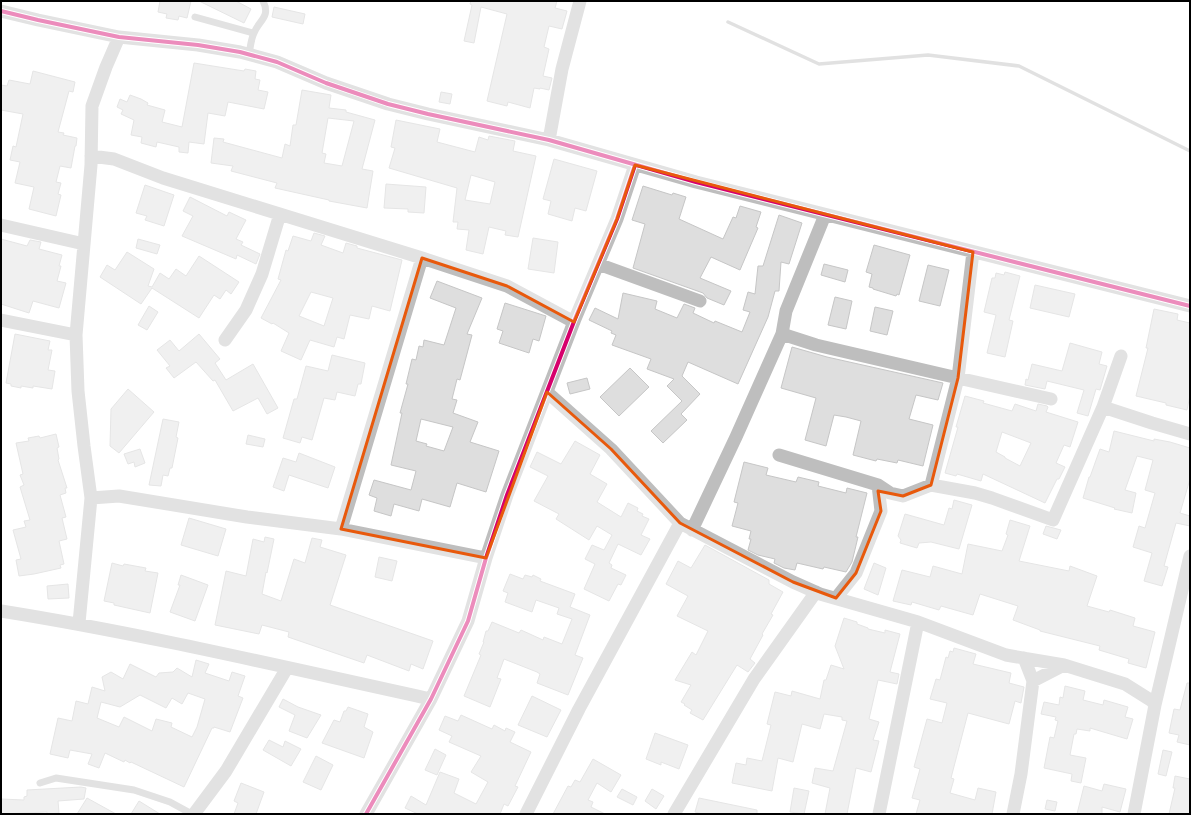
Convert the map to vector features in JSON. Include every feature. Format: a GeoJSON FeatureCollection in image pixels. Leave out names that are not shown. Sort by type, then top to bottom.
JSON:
{"type":"FeatureCollection","features":[{"type":"Feature","properties":{"kind":"street"},"geometry":{"type":"LineString","coordinates":[[549,140],[562,70],[580,1]]}},
{"type":"Feature","properties":{"kind":"street"},"geometry":{"type":"LineString","coordinates":[[1,11],[119,37],[198,45],[249,55],[277,62],[326,83],[388,104],[435,116],[549,140],[696,182],[1190,306]]}},
{"type":"Feature","properties":{"kind":"street"},"geometry":{"type":"LineString","coordinates":[[79,624],[91,498],[78,391],[76,335],[91,156],[92,106],[119,37]]}},
{"type":"Feature","properties":{"kind":"street"},"geometry":{"type":"LineString","coordinates":[[91,140],[114,159]]}},
{"type":"Feature","properties":{"kind":"street"},"geometry":{"type":"LineString","coordinates":[[91,156],[114,159],[163,178],[422,258],[507,286],[574,322]]}},
{"type":"Feature","properties":{"kind":"street"},"geometry":{"type":"LineString","coordinates":[[366,814],[431,699],[468,621],[486,558],[507,495],[574,322],[617,219],[635,165]]}},
{"type":"Feature","properties":{"kind":"street"},"geometry":{"type":"LineString","coordinates":[[224,340],[246,310],[262,274],[280,214]]}},
{"type":"Feature","properties":{"kind":"street"},"geometry":{"type":"LineString","coordinates":[[692,530],[739,431],[782,334],[786,311],[805,260],[825,215]]}},
{"type":"Feature","properties":{"kind":"street"},"geometry":{"type":"LineString","coordinates":[[1,225],[84,244]]}},
{"type":"Feature","properties":{"kind":"street"},"geometry":{"type":"LineString","coordinates":[[930,485],[958,378],[973,252]]}},
{"type":"Feature","properties":{"kind":"street"},"geometry":{"type":"LineString","coordinates":[[341,529],[422,258]]}},
{"type":"Feature","properties":{"kind":"street"},"geometry":{"type":"LineString","coordinates":[[598,264],[700,301]]}},
{"type":"Feature","properties":{"kind":"street"},"geometry":{"type":"LineString","coordinates":[[1,320],[76,335]]}},
{"type":"Feature","properties":{"kind":"street"},"geometry":{"type":"LineString","coordinates":[[782,334],[816,344],[958,378],[1051,398]]}},
{"type":"Feature","properties":{"kind":"street"},"geometry":{"type":"LineString","coordinates":[[779,455],[878,485],[890,493],[902,496],[930,485],[992,498],[1053,520],[1103,407],[1121,356]]}},
{"type":"Feature","properties":{"kind":"street"},"geometry":{"type":"LineString","coordinates":[[547,392],[611,449],[680,522],[692,530],[793,582],[816,592],[918,622],[1006,655],[1064,665],[1125,684],[1152,701],[1155,705]]}},
{"type":"Feature","properties":{"kind":"street"},"geometry":{"type":"LineString","coordinates":[[1103,407],[1190,434]]}},
{"type":"Feature","properties":{"kind":"street"},"geometry":{"type":"LineString","coordinates":[[836,598],[856,573],[881,511],[878,485]]}},
{"type":"Feature","properties":{"kind":"street"},"geometry":{"type":"LineString","coordinates":[[91,498],[119,496],[247,517],[341,529],[486,558]]}},
{"type":"Feature","properties":{"kind":"street"},"geometry":{"type":"LineString","coordinates":[[526,814],[579,709],[680,522]]}},
{"type":"Feature","properties":{"kind":"street"},"geometry":{"type":"LineString","coordinates":[[1134,814],[1155,705],[1190,557]]}},
{"type":"Feature","properties":{"kind":"street"},"geometry":{"type":"LineString","coordinates":[[674,814],[754,679],[816,592]]}},
{"type":"Feature","properties":{"kind":"street"},"geometry":{"type":"LineString","coordinates":[[1,611],[79,624],[431,699]]}},
{"type":"Feature","properties":{"kind":"street"},"geometry":{"type":"LineString","coordinates":[[879,814],[918,622]]}},
{"type":"Feature","properties":{"kind":"street"},"geometry":{"type":"LineString","coordinates":[[1013,814],[1021,774],[1033,681],[1024,658]]}},
{"type":"Feature","properties":{"kind":"street"},"geometry":{"type":"LineString","coordinates":[[1033,681],[1064,665]]}},
{"type":"Feature","properties":{"kind":"street"},"geometry":{"type":"LineString","coordinates":[[193,814],[226,771],[287,668]]}},
{"type":"Feature","properties":{"kind":"lane"},"geometry":{"type":"LineString","coordinates":[[249,55],[253,33],[262,21],[265,14],[266,10],[263,1]]}},
{"type":"Feature","properties":{"kind":"lane"},"geometry":{"type":"LineString","coordinates":[[195,17],[253,33]]}},
{"type":"Feature","properties":{"kind":"lane"},"geometry":{"type":"LineString","coordinates":[[40,783],[56,778],[134,790],[170,802],[193,814]]}},
{"type":"Feature","properties":{"kind":"highlighted area"},"geometry":{"type":"Polygon","coordinates":[[[635,165],[973,252],[958,378],[931,485],[903,496],[878,491],[881,511],[856,573],[836,598],[793,582],[680,523],[611,449],[547,392],[486,558],[341,529],[422,258],[507,286],[574,322],[617,219],[635,165]]]}},
{"type":"Feature","properties":{"kind":"building"},"geometry":{"type":"Polygon","coordinates":[[[160,1],[191,1],[187,18],[179,16],[178,20],[166,18],[167,14],[158,12],[160,1]]]}},
{"type":"Feature","properties":{"kind":"building"},"geometry":{"type":"Polygon","coordinates":[[[199,1],[236,1],[251,9],[244,23],[199,1]]]}},
{"type":"Feature","properties":{"kind":"building"},"geometry":{"type":"Polygon","coordinates":[[[471,1],[557,1],[555,8],[567,11],[562,29],[549,26],[544,47],[549,49],[543,76],[552,78],[549,90],[534,88],[530,108],[508,102],[507,106],[487,101],[507,14],[481,7],[474,43],[464,41],[472,5],[470,4],[471,1]]]}},
{"type":"Feature","properties":{"kind":"building"},"geometry":{"type":"Polygon","coordinates":[[[274,7],[305,14],[303,24],[272,17],[274,7]]]}},
{"type":"Feature","properties":{"kind":"building"},"geometry":{"type":"Polygon","coordinates":[[[194,63],[244,71],[245,69],[256,71],[255,79],[260,80],[258,90],[268,92],[264,109],[228,102],[225,116],[208,113],[204,144],[189,142],[188,153],[179,152],[179,147],[157,142],[156,147],[141,143],[142,137],[131,135],[134,120],[121,114],[123,110],[117,107],[120,99],[127,102],[130,95],[141,99],[148,103],[147,105],[165,110],[162,122],[182,127],[194,63]]]}},
{"type":"Feature","properties":{"kind":"building"},"geometry":{"type":"Polygon","coordinates":[[[33,71],[75,82],[73,92],[69,91],[58,132],[64,133],[63,135],[77,138],[76,146],[71,168],[60,166],[56,182],[61,183],[58,194],[61,195],[56,216],[29,209],[34,187],[15,183],[20,162],[10,160],[13,146],[16,147],[23,114],[1,110],[1,85],[7,86],[9,80],[30,84],[33,71]]]}},
{"type":"Feature","properties":{"kind":"building"},"geometry":{"type":"Polygon","coordinates":[[[302,90],[331,95],[329,108],[346,110],[346,112],[375,120],[362,169],[373,171],[367,208],[329,201],[275,188],[277,183],[231,171],[233,166],[211,163],[214,138],[224,139],[223,142],[282,158],[285,144],[290,146],[293,125],[296,125],[302,90]],[[328,118],[322,153],[326,154],[324,163],[342,166],[354,121],[328,118]]]}},
{"type":"Feature","properties":{"kind":"building"},"geometry":{"type":"Polygon","coordinates":[[[441,92],[452,94],[450,104],[439,102],[441,92]]]}},
{"type":"Feature","properties":{"kind":"building"},"geometry":{"type":"Polygon","coordinates":[[[396,120],[440,129],[437,142],[475,152],[479,137],[488,140],[489,136],[515,141],[513,151],[536,156],[518,237],[505,235],[506,231],[489,227],[483,254],[466,250],[469,230],[457,229],[458,222],[453,222],[457,188],[389,168],[395,148],[391,147],[396,120]],[[471,175],[465,200],[490,204],[495,182],[471,175]]]}},
{"type":"Feature","properties":{"kind":"building"},"geometry":{"type":"Polygon","coordinates":[[[554,159],[597,171],[586,211],[575,208],[572,221],[548,214],[551,201],[543,199],[554,159]]]}},
{"type":"Feature","properties":{"kind":"building"},"geometry":{"type":"Polygon","coordinates":[[[386,184],[426,187],[424,213],[408,212],[408,209],[384,208],[386,184]]]}},
{"type":"Feature","properties":{"kind":"building"},"geometry":{"type":"Polygon","coordinates":[[[145,185],[174,195],[164,226],[145,220],[147,216],[136,213],[145,185]]]}},
{"type":"Feature","properties":{"kind":"building"},"geometry":{"type":"Polygon","coordinates":[[[643,186],[672,195],[673,193],[686,197],[679,219],[723,239],[733,217],[736,218],[740,206],[761,212],[756,227],[758,228],[740,270],[711,257],[700,278],[731,291],[724,305],[707,298],[703,293],[633,268],[645,224],[632,220],[643,186]]]}},
{"type":"Feature","properties":{"kind":"building"},"geometry":{"type":"Polygon","coordinates":[[[190,197],[227,216],[229,212],[246,220],[236,239],[243,242],[241,245],[260,254],[256,264],[237,255],[236,259],[182,236],[193,216],[183,211],[190,197]]]}},
{"type":"Feature","properties":{"kind":"building"},"geometry":{"type":"Polygon","coordinates":[[[779,215],[802,223],[789,264],[781,262],[779,291],[775,291],[768,317],[738,384],[688,362],[682,376],[700,394],[681,414],[687,420],[663,443],[651,431],[682,401],[667,386],[674,379],[647,369],[651,359],[612,345],[616,335],[611,333],[612,331],[589,320],[595,308],[618,319],[623,293],[657,301],[655,309],[677,318],[684,304],[695,308],[693,313],[714,323],[715,321],[742,332],[750,312],[743,310],[748,292],[755,294],[758,266],[763,266],[779,215]]]}},
{"type":"Feature","properties":{"kind":"building"},"geometry":{"type":"Polygon","coordinates":[[[314,233],[325,236],[321,245],[343,253],[346,243],[357,246],[357,248],[402,260],[390,311],[372,306],[369,319],[350,315],[344,339],[337,337],[334,347],[310,340],[301,360],[281,351],[289,333],[273,323],[272,324],[261,318],[281,280],[278,279],[286,250],[288,251],[293,236],[311,241],[314,233]],[[311,292],[299,316],[324,326],[333,298],[311,292]]]}},
{"type":"Feature","properties":{"kind":"building"},"geometry":{"type":"Polygon","coordinates":[[[533,238],[558,242],[554,273],[528,269],[533,238]]]}},
{"type":"Feature","properties":{"kind":"building"},"geometry":{"type":"Polygon","coordinates":[[[1,239],[27,246],[30,240],[41,242],[39,249],[62,255],[57,281],[66,283],[59,308],[33,301],[29,313],[1,304],[1,239]]]}},
{"type":"Feature","properties":{"kind":"building"},"geometry":{"type":"Polygon","coordinates":[[[138,239],[160,245],[157,254],[136,248],[138,239]]]}},
{"type":"Feature","properties":{"kind":"building"},"geometry":{"type":"Polygon","coordinates":[[[874,245],[910,255],[899,295],[897,294],[896,296],[869,287],[872,274],[866,272],[874,245]]]}},
{"type":"Feature","properties":{"kind":"building"},"geometry":{"type":"Polygon","coordinates":[[[127,252],[154,269],[148,286],[152,287],[160,273],[169,279],[176,269],[186,276],[199,256],[239,282],[231,294],[226,290],[220,299],[214,295],[199,318],[152,288],[141,304],[100,277],[107,265],[115,270],[127,252]]]}},
{"type":"Feature","properties":{"kind":"building"},"geometry":{"type":"Polygon","coordinates":[[[824,264],[848,270],[845,282],[821,275],[824,264]]]}},
{"type":"Feature","properties":{"kind":"building"},"geometry":{"type":"Polygon","coordinates":[[[928,265],[949,270],[940,306],[919,301],[928,265]]]}},
{"type":"Feature","properties":{"kind":"building"},"geometry":{"type":"Polygon","coordinates":[[[1005,272],[1020,276],[1009,320],[1013,321],[1005,357],[987,353],[996,315],[984,312],[992,278],[995,278],[996,273],[1004,275],[1005,272]]]}},
{"type":"Feature","properties":{"kind":"building"},"geometry":{"type":"Polygon","coordinates":[[[437,281],[482,298],[467,334],[472,335],[460,380],[457,379],[452,399],[457,400],[453,413],[478,422],[470,442],[499,451],[486,492],[457,483],[450,507],[422,499],[419,511],[394,504],[391,516],[374,511],[377,498],[369,495],[374,480],[411,490],[416,471],[391,465],[402,413],[400,413],[408,384],[406,384],[412,359],[416,360],[419,346],[423,347],[424,340],[444,345],[456,308],[430,298],[437,281]],[[421,419],[416,441],[427,444],[426,446],[444,451],[453,427],[421,419]]]}},
{"type":"Feature","properties":{"kind":"building"},"geometry":{"type":"Polygon","coordinates":[[[1035,285],[1075,294],[1069,317],[1030,308],[1035,285]]]}},
{"type":"Feature","properties":{"kind":"building"},"geometry":{"type":"Polygon","coordinates":[[[835,297],[852,301],[846,329],[828,325],[835,297]]]}},
{"type":"Feature","properties":{"kind":"building"},"geometry":{"type":"Polygon","coordinates":[[[505,303],[546,316],[539,341],[533,339],[529,353],[499,343],[503,331],[497,329],[505,303]]]}},
{"type":"Feature","properties":{"kind":"building"},"geometry":{"type":"Polygon","coordinates":[[[149,306],[158,312],[147,330],[138,325],[149,306]]]}},
{"type":"Feature","properties":{"kind":"building"},"geometry":{"type":"Polygon","coordinates":[[[875,307],[893,311],[887,335],[870,331],[875,307]]]}},
{"type":"Feature","properties":{"kind":"building"},"geometry":{"type":"Polygon","coordinates":[[[1154,309],[1178,314],[1177,320],[1190,323],[1190,395],[1187,410],[1136,396],[1148,348],[1146,348],[1154,309]]]}},
{"type":"Feature","properties":{"kind":"building"},"geometry":{"type":"Polygon","coordinates":[[[15,334],[50,341],[48,350],[52,350],[48,370],[55,371],[52,389],[33,386],[33,388],[21,386],[21,388],[11,386],[11,384],[6,383],[15,334]]]}},
{"type":"Feature","properties":{"kind":"building"},"geometry":{"type":"Polygon","coordinates":[[[199,334],[220,359],[215,363],[226,380],[253,364],[278,408],[267,414],[258,398],[233,411],[215,380],[213,381],[196,362],[174,378],[166,368],[170,366],[157,350],[170,340],[179,351],[199,334]]]}},
{"type":"Feature","properties":{"kind":"building"},"geometry":{"type":"Polygon","coordinates":[[[1070,343],[1102,352],[1099,364],[1107,366],[1100,390],[1096,389],[1088,416],[1077,413],[1084,390],[1047,381],[1045,389],[1025,385],[1026,379],[1028,380],[1032,364],[1062,371],[1070,343]]]}},
{"type":"Feature","properties":{"kind":"building"},"geometry":{"type":"Polygon","coordinates":[[[792,347],[827,357],[943,383],[938,400],[916,395],[909,419],[933,425],[923,466],[898,460],[897,463],[877,459],[876,461],[853,455],[861,421],[846,417],[834,415],[826,446],[805,440],[816,398],[781,388],[792,347]]]}},
{"type":"Feature","properties":{"kind":"building"},"geometry":{"type":"Polygon","coordinates":[[[332,355],[365,363],[361,384],[358,384],[355,396],[337,392],[335,400],[324,398],[312,440],[302,437],[300,443],[283,438],[294,399],[297,399],[306,366],[328,371],[332,355]]]}},
{"type":"Feature","properties":{"kind":"building"},"geometry":{"type":"Polygon","coordinates":[[[630,368],[649,387],[619,416],[600,397],[630,368]]]}},
{"type":"Feature","properties":{"kind":"building"},"geometry":{"type":"Polygon","coordinates":[[[587,378],[590,389],[570,394],[567,383],[587,378]]]}},
{"type":"Feature","properties":{"kind":"building"},"geometry":{"type":"Polygon","coordinates":[[[128,389],[154,412],[119,453],[110,446],[111,409],[128,389]]]}},
{"type":"Feature","properties":{"kind":"building"},"geometry":{"type":"Polygon","coordinates":[[[965,396],[1012,411],[1015,404],[1036,411],[1038,404],[1047,406],[1046,412],[1078,422],[1070,447],[1064,445],[1056,463],[1065,467],[1045,503],[983,474],[981,481],[957,474],[956,476],[945,473],[958,427],[956,427],[965,396]],[[1002,432],[996,452],[1020,466],[1031,443],[1002,432]]]}},
{"type":"Feature","properties":{"kind":"building"},"geometry":{"type":"Polygon","coordinates":[[[163,419],[179,422],[176,437],[178,438],[172,468],[170,468],[168,476],[163,475],[161,486],[149,485],[163,419]]]}},
{"type":"Feature","properties":{"kind":"building"},"geometry":{"type":"Polygon","coordinates":[[[1114,431],[1154,441],[1154,439],[1170,442],[1190,448],[1190,479],[1180,513],[1190,516],[1190,526],[1176,523],[1164,566],[1168,567],[1162,586],[1144,581],[1152,553],[1133,547],[1139,526],[1145,528],[1155,493],[1145,490],[1153,460],[1137,456],[1125,490],[1136,493],[1132,513],[1114,509],[1115,508],[1083,498],[1089,477],[1100,449],[1109,452],[1114,431]]]}},
{"type":"Feature","properties":{"kind":"building"},"geometry":{"type":"Polygon","coordinates":[[[56,434],[59,447],[57,448],[58,460],[67,488],[65,488],[66,493],[60,495],[66,517],[62,518],[67,539],[59,541],[64,564],[60,565],[61,568],[19,576],[16,560],[21,559],[13,530],[26,527],[24,521],[30,520],[20,487],[24,485],[20,475],[23,474],[16,443],[29,441],[28,438],[39,436],[40,438],[56,434]]]}},
{"type":"Feature","properties":{"kind":"building"},"geometry":{"type":"Polygon","coordinates":[[[248,435],[265,439],[263,447],[246,444],[248,435]]]}},
{"type":"Feature","properties":{"kind":"building"},"geometry":{"type":"Polygon","coordinates":[[[575,441],[600,455],[590,474],[607,484],[597,502],[621,517],[628,503],[638,508],[637,511],[643,514],[642,516],[649,519],[641,535],[650,539],[641,555],[618,544],[609,563],[612,565],[611,568],[626,575],[621,585],[618,584],[609,601],[584,589],[595,564],[585,559],[592,545],[604,550],[612,535],[597,526],[589,540],[556,519],[559,514],[534,501],[548,476],[530,467],[537,452],[561,464],[575,441]]]}},
{"type":"Feature","properties":{"kind":"building"},"geometry":{"type":"Polygon","coordinates":[[[140,449],[145,463],[135,467],[134,462],[128,464],[124,454],[140,449]]]}},
{"type":"Feature","properties":{"kind":"building"},"geometry":{"type":"Polygon","coordinates":[[[299,453],[335,467],[328,488],[289,475],[284,491],[273,487],[283,458],[296,462],[299,453]]]}},
{"type":"Feature","properties":{"kind":"building"},"geometry":{"type":"Polygon","coordinates":[[[744,462],[768,468],[766,475],[796,482],[798,477],[819,482],[818,486],[846,493],[847,488],[867,493],[856,537],[858,537],[852,562],[846,572],[824,567],[823,569],[797,563],[795,570],[784,568],[774,563],[775,559],[758,555],[748,550],[751,539],[749,539],[751,531],[732,526],[738,503],[734,502],[744,462]]]}},
{"type":"Feature","properties":{"kind":"building"},"geometry":{"type":"Polygon","coordinates":[[[954,500],[972,505],[959,549],[931,542],[919,543],[917,548],[900,543],[901,540],[898,536],[905,514],[944,525],[949,508],[952,509],[954,500]]]}},
{"type":"Feature","properties":{"kind":"building"},"geometry":{"type":"Polygon","coordinates":[[[189,518],[226,529],[218,556],[181,545],[189,518]]]}},
{"type":"Feature","properties":{"kind":"building"},"geometry":{"type":"Polygon","coordinates":[[[1010,520],[1030,526],[1019,561],[1069,571],[1070,566],[1097,576],[1087,606],[1109,612],[1110,610],[1135,618],[1133,626],[1155,632],[1146,668],[1128,663],[1129,659],[1099,650],[1100,646],[1040,631],[1013,620],[1018,606],[980,594],[973,615],[941,606],[939,610],[912,602],[911,605],[893,601],[902,570],[930,577],[933,566],[962,574],[968,544],[1002,551],[1008,535],[1006,534],[1010,520]]]}},
{"type":"Feature","properties":{"kind":"building"},"geometry":{"type":"Polygon","coordinates":[[[1046,526],[1061,530],[1057,539],[1043,534],[1046,526]]]}},
{"type":"Feature","properties":{"kind":"building"},"geometry":{"type":"Polygon","coordinates":[[[265,537],[274,539],[262,594],[281,601],[294,559],[305,563],[312,538],[322,540],[320,547],[346,555],[330,605],[433,641],[423,669],[411,664],[409,671],[367,655],[364,663],[288,637],[289,632],[262,625],[259,634],[215,625],[226,571],[246,576],[253,539],[264,542],[265,537]]]}},
{"type":"Feature","properties":{"kind":"building"},"geometry":{"type":"Polygon","coordinates":[[[705,545],[769,580],[769,584],[783,592],[750,659],[755,663],[748,672],[737,665],[703,720],[690,713],[692,710],[681,702],[691,685],[675,680],[692,652],[696,655],[708,631],[677,616],[688,596],[666,584],[678,561],[691,568],[705,545]]]}},
{"type":"Feature","properties":{"kind":"building"},"geometry":{"type":"Polygon","coordinates":[[[379,557],[397,561],[392,581],[375,577],[379,557]]]}},
{"type":"Feature","properties":{"kind":"building"},"geometry":{"type":"Polygon","coordinates":[[[112,563],[123,566],[124,564],[146,568],[145,571],[158,573],[150,613],[114,605],[114,603],[104,601],[112,563]]]}},
{"type":"Feature","properties":{"kind":"building"},"geometry":{"type":"Polygon","coordinates":[[[874,563],[886,568],[878,595],[864,589],[874,563]]]}},
{"type":"Feature","properties":{"kind":"building"},"geometry":{"type":"Polygon","coordinates":[[[510,574],[523,579],[525,575],[532,577],[533,575],[541,579],[540,581],[575,594],[570,607],[590,615],[575,655],[583,658],[568,695],[537,683],[540,674],[537,672],[504,659],[497,678],[501,679],[490,707],[464,696],[481,655],[479,654],[484,642],[486,631],[488,631],[492,622],[519,633],[521,630],[543,640],[544,637],[562,644],[572,619],[557,614],[559,608],[536,600],[532,612],[505,602],[508,593],[503,591],[510,574]]]}},
{"type":"Feature","properties":{"kind":"building"},"geometry":{"type":"Polygon","coordinates":[[[181,575],[208,585],[195,621],[170,612],[180,585],[178,585],[181,575]]]}},
{"type":"Feature","properties":{"kind":"building"},"geometry":{"type":"Polygon","coordinates":[[[68,584],[69,598],[48,599],[47,586],[68,584]]]}},
{"type":"Feature","properties":{"kind":"building"},"geometry":{"type":"Polygon","coordinates":[[[844,618],[857,622],[857,624],[868,629],[885,633],[885,630],[900,634],[890,672],[899,674],[897,684],[878,680],[869,719],[879,722],[873,740],[879,741],[871,772],[856,768],[847,814],[825,814],[830,788],[812,783],[815,768],[833,771],[847,721],[842,720],[842,717],[824,714],[820,729],[802,724],[793,762],[778,758],[772,791],[732,783],[736,763],[746,765],[747,758],[762,761],[771,725],[767,724],[775,692],[791,696],[792,691],[820,699],[824,680],[826,680],[831,665],[844,669],[835,646],[844,618]]]}},
{"type":"Feature","properties":{"kind":"building"},"geometry":{"type":"Polygon","coordinates":[[[954,648],[976,654],[973,664],[1011,673],[1009,683],[1024,687],[1021,703],[1015,701],[1009,724],[968,713],[951,778],[954,779],[950,793],[975,800],[978,788],[996,792],[992,814],[916,814],[920,800],[912,798],[920,769],[914,767],[927,719],[942,723],[947,703],[930,699],[936,679],[940,680],[946,657],[948,658],[950,651],[953,652],[954,648]]]}},
{"type":"Feature","properties":{"kind":"building"},"geometry":{"type":"Polygon","coordinates":[[[196,660],[209,664],[205,673],[229,681],[232,672],[245,676],[238,696],[243,698],[230,732],[214,727],[212,728],[184,787],[131,762],[130,763],[125,760],[124,762],[105,753],[99,768],[88,764],[92,754],[70,750],[68,758],[50,754],[58,718],[72,721],[76,701],[88,704],[92,687],[105,691],[102,677],[111,672],[123,679],[130,664],[156,677],[159,673],[173,672],[177,668],[192,677],[196,660]],[[188,693],[182,704],[172,698],[166,708],[140,695],[120,707],[101,702],[97,718],[119,727],[124,717],[152,731],[156,719],[172,723],[171,727],[192,737],[197,727],[205,699],[188,693]]]}},
{"type":"Feature","properties":{"kind":"building"},"geometry":{"type":"Polygon","coordinates":[[[1187,683],[1190,683],[1190,745],[1177,742],[1179,735],[1169,733],[1174,709],[1180,710],[1187,683]]]}},
{"type":"Feature","properties":{"kind":"building"},"geometry":{"type":"Polygon","coordinates":[[[1065,686],[1085,691],[1083,700],[1103,705],[1104,700],[1128,707],[1125,717],[1133,719],[1127,739],[1090,728],[1090,731],[1077,729],[1076,734],[1074,734],[1070,755],[1086,758],[1081,783],[1071,781],[1072,774],[1044,768],[1050,737],[1054,738],[1058,721],[1055,720],[1056,717],[1041,714],[1044,702],[1059,705],[1060,697],[1063,698],[1065,686]]]}},
{"type":"Feature","properties":{"kind":"building"},"geometry":{"type":"Polygon","coordinates":[[[532,696],[561,710],[547,737],[518,725],[532,696]]]}},
{"type":"Feature","properties":{"kind":"building"},"geometry":{"type":"Polygon","coordinates":[[[283,699],[298,707],[321,715],[307,738],[289,731],[295,715],[279,707],[283,699]]]}},
{"type":"Feature","properties":{"kind":"building"},"geometry":{"type":"Polygon","coordinates":[[[348,707],[368,714],[364,727],[373,732],[364,758],[322,743],[334,720],[340,722],[344,711],[346,711],[348,707]]]}},
{"type":"Feature","properties":{"kind":"building"},"geometry":{"type":"Polygon","coordinates":[[[461,715],[492,729],[494,725],[505,731],[506,728],[515,732],[510,742],[531,752],[515,786],[518,787],[508,806],[504,804],[500,814],[418,814],[405,808],[411,796],[426,805],[440,772],[459,779],[454,793],[476,804],[488,782],[471,772],[481,756],[449,742],[452,736],[439,730],[445,716],[458,721],[461,715]]]}},
{"type":"Feature","properties":{"kind":"building"},"geometry":{"type":"Polygon","coordinates":[[[655,733],[688,745],[679,769],[661,762],[661,765],[646,759],[655,733]]]}},
{"type":"Feature","properties":{"kind":"building"},"geometry":{"type":"Polygon","coordinates":[[[269,740],[283,747],[285,741],[301,749],[291,766],[263,750],[269,740]]]}},
{"type":"Feature","properties":{"kind":"building"},"geometry":{"type":"Polygon","coordinates":[[[435,749],[446,755],[437,775],[425,770],[435,749]]]}},
{"type":"Feature","properties":{"kind":"building"},"geometry":{"type":"Polygon","coordinates":[[[1163,750],[1172,752],[1166,776],[1158,774],[1163,750]]]}},
{"type":"Feature","properties":{"kind":"building"},"geometry":{"type":"Polygon","coordinates":[[[316,756],[333,765],[321,790],[303,782],[316,756]]]}},
{"type":"Feature","properties":{"kind":"building"},"geometry":{"type":"Polygon","coordinates":[[[593,759],[621,775],[611,792],[597,783],[588,800],[593,802],[591,807],[605,814],[553,814],[568,786],[571,787],[575,780],[580,782],[593,759]]]}},
{"type":"Feature","properties":{"kind":"building"},"geometry":{"type":"Polygon","coordinates":[[[1175,776],[1190,779],[1190,814],[1169,814],[1175,788],[1173,788],[1175,776]]]}},
{"type":"Feature","properties":{"kind":"building"},"geometry":{"type":"Polygon","coordinates":[[[241,783],[264,792],[256,814],[234,814],[238,803],[234,801],[241,783]]]}},
{"type":"Feature","properties":{"kind":"building"},"geometry":{"type":"Polygon","coordinates":[[[1104,784],[1126,789],[1120,812],[1102,807],[1102,814],[1077,814],[1084,786],[1102,791],[1104,784]]]}},
{"type":"Feature","properties":{"kind":"building"},"geometry":{"type":"Polygon","coordinates":[[[86,788],[84,799],[58,801],[59,813],[47,814],[47,812],[1,814],[1,799],[24,800],[24,797],[27,796],[27,790],[86,788]]]}},
{"type":"Feature","properties":{"kind":"building"},"geometry":{"type":"Polygon","coordinates":[[[794,788],[809,791],[804,814],[790,812],[794,788]]]}},
{"type":"Feature","properties":{"kind":"building"},"geometry":{"type":"Polygon","coordinates":[[[622,789],[637,797],[633,805],[617,797],[622,789]]]}},
{"type":"Feature","properties":{"kind":"building"},"geometry":{"type":"Polygon","coordinates":[[[652,789],[664,796],[656,809],[645,801],[652,789]]]}},
{"type":"Feature","properties":{"kind":"building"},"geometry":{"type":"Polygon","coordinates":[[[87,798],[116,814],[77,814],[87,798]]]}},
{"type":"Feature","properties":{"kind":"building"},"geometry":{"type":"Polygon","coordinates":[[[699,798],[757,810],[757,814],[703,814],[695,812],[699,798]]]}},
{"type":"Feature","properties":{"kind":"building"},"geometry":{"type":"Polygon","coordinates":[[[1047,800],[1057,802],[1055,811],[1045,809],[1047,800]]]}},
{"type":"Feature","properties":{"kind":"building"},"geometry":{"type":"Polygon","coordinates":[[[139,801],[160,814],[131,814],[139,801]]]}},
{"type":"Feature","properties":{"kind":"waterway"},"geometry":{"type":"LineString","coordinates":[[728,22],[819,64],[928,55],[1019,66],[1190,151]]}},
{"type":"Feature","properties":{"kind":"cycle path"},"geometry":{"type":"LineString","coordinates":[[1,11],[119,37],[198,45],[240,52],[277,62],[326,83],[388,104],[549,140],[696,182],[1190,306]]}},
{"type":"Feature","properties":{"kind":"cycle path"},"geometry":{"type":"LineString","coordinates":[[366,814],[431,699],[468,621],[486,558],[507,495],[575,319],[617,219],[635,165]]}}]}
